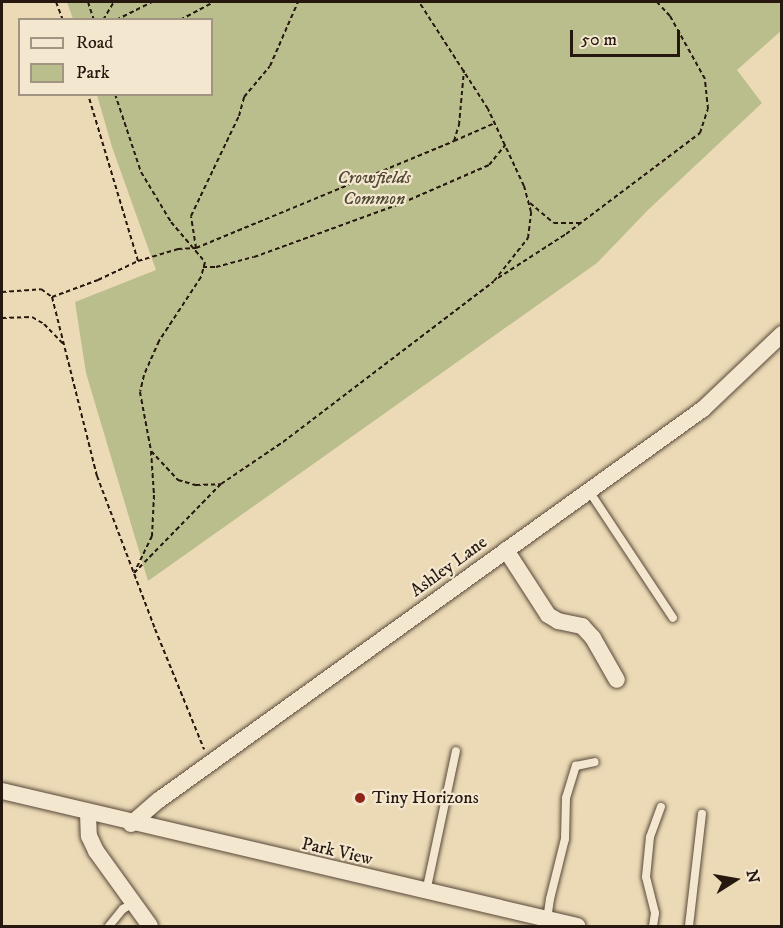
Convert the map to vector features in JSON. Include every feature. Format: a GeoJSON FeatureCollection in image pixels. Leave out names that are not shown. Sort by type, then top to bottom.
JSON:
{"type":"FeatureCollection","features":[{"type":"Feature","properties":{"kind":"street","name":"Ashley Lane"},"geometry":{"type":"LineString","coordinates":[[131,824],[159,800],[703,409],[782,334]]}},
{"type":"Feature","properties":{"kind":"street"},"geometry":{"type":"LineString","coordinates":[[506,550],[548,615],[558,621],[582,626],[593,638],[617,680]]}},
{"type":"Feature","properties":{"kind":"street","name":"Park View"},"geometry":{"type":"LineString","coordinates":[[2,791],[131,824],[577,927]]}},
{"type":"Feature","properties":{"kind":"street"},"geometry":{"type":"LineString","coordinates":[[88,813],[89,836],[96,851],[150,927]]}},
{"type":"Feature","properties":{"kind":"lane"},"geometry":{"type":"LineString","coordinates":[[589,491],[673,618]]}},
{"type":"Feature","properties":{"kind":"lane"},"geometry":{"type":"LineString","coordinates":[[426,892],[456,751]]}},
{"type":"Feature","properties":{"kind":"lane"},"geometry":{"type":"LineString","coordinates":[[547,920],[550,898],[565,839],[566,798],[576,766],[595,762]]}},
{"type":"Feature","properties":{"kind":"lane"},"geometry":{"type":"LineString","coordinates":[[652,927],[655,914],[646,877],[650,837],[661,807]]}},
{"type":"Feature","properties":{"kind":"lane"},"geometry":{"type":"LineString","coordinates":[[689,927],[702,814]]}},
{"type":"Feature","properties":{"kind":"lane"},"geometry":{"type":"LineString","coordinates":[[109,927],[123,909],[133,903]]}},
{"type":"Feature","properties":{"kind":"path"},"geometry":{"type":"LineString","coordinates":[[56,2],[62,18]]}},
{"type":"Feature","properties":{"kind":"path"},"geometry":{"type":"LineString","coordinates":[[88,2],[92,18]]}},
{"type":"Feature","properties":{"kind":"path"},"geometry":{"type":"LineString","coordinates":[[104,18],[114,2]]}},
{"type":"Feature","properties":{"kind":"path"},"geometry":{"type":"LineString","coordinates":[[120,18],[152,2]]}},
{"type":"Feature","properties":{"kind":"path"},"geometry":{"type":"LineString","coordinates":[[184,18],[214,2]]}},
{"type":"Feature","properties":{"kind":"path"},"geometry":{"type":"LineString","coordinates":[[196,248],[191,216],[231,135],[244,97],[270,66],[298,2]]}},
{"type":"Feature","properties":{"kind":"path"},"geometry":{"type":"LineString","coordinates":[[419,2],[464,70],[495,123],[531,212],[528,238],[494,281]]}},
{"type":"Feature","properties":{"kind":"path"},"geometry":{"type":"LineString","coordinates":[[134,573],[221,484],[283,442],[494,281],[581,222],[700,133],[708,109],[705,78],[670,16],[657,2]]}},
{"type":"Feature","properties":{"kind":"path"},"geometry":{"type":"LineString","coordinates":[[454,141],[459,125],[464,70]]}},
{"type":"Feature","properties":{"kind":"path"},"geometry":{"type":"LineString","coordinates":[[89,96],[138,261]]}},
{"type":"Feature","properties":{"kind":"path"},"geometry":{"type":"LineString","coordinates":[[116,96],[141,172],[171,222],[196,248],[205,262],[201,277],[159,341],[144,375],[140,392],[151,451],[154,495],[152,536],[134,573]]}},
{"type":"Feature","properties":{"kind":"path"},"geometry":{"type":"LineString","coordinates":[[52,297],[98,280],[138,261],[178,249],[196,248],[495,123]]}},
{"type":"Feature","properties":{"kind":"path"},"geometry":{"type":"LineString","coordinates":[[203,267],[216,267],[254,257],[466,177],[489,165],[505,144]]}},
{"type":"Feature","properties":{"kind":"path"},"geometry":{"type":"LineString","coordinates":[[528,201],[554,223],[581,222]]}},
{"type":"Feature","properties":{"kind":"path"},"geometry":{"type":"LineString","coordinates":[[2,292],[41,289],[52,297],[97,476],[210,763]]}},
{"type":"Feature","properties":{"kind":"path"},"geometry":{"type":"LineString","coordinates":[[2,318],[32,317],[44,324],[64,345]]}},
{"type":"Feature","properties":{"kind":"path"},"geometry":{"type":"LineString","coordinates":[[151,451],[177,480],[196,485],[221,484]]}},
{"type":"Feature","properties":{"kind":"green space","name":"Crowfields Common"},"geometry":{"type":"Polygon","coordinates":[[[67,2],[781,2],[782,30],[737,70],[762,103],[648,210],[597,263],[148,581],[86,373],[75,302],[156,270],[112,147],[97,96],[213,96],[213,18],[73,18],[67,2]]]}},
{"type":"Feature","properties":{"kind":"place","name":"Tiny Horizons"},"geometry":{"type":"Point","coordinates":[360,798]}}]}
